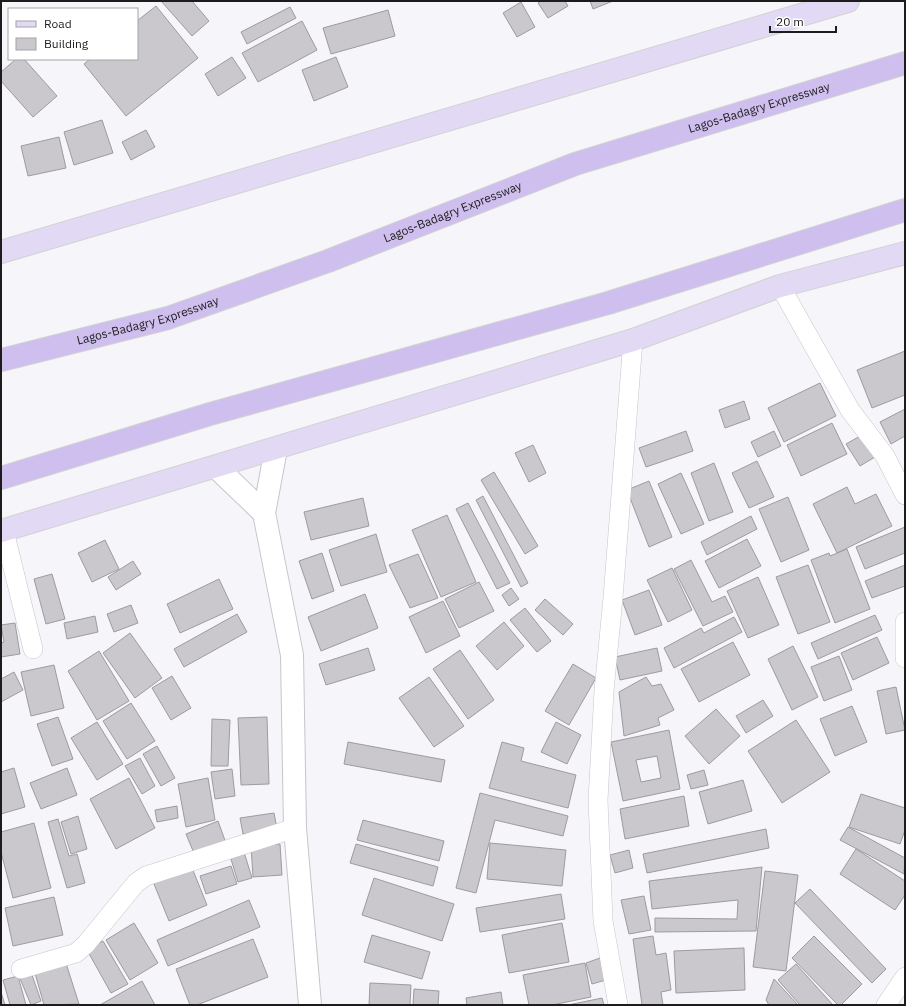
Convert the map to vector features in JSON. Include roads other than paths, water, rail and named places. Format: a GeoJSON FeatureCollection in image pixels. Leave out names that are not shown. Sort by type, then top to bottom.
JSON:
{"type":"FeatureCollection","features":[{"type":"Feature","properties":{"kind":"highway","name":"Lagos-Badagry Expressway"},"geometry":{"type":"LineString","coordinates":[[1,360],[168,318],[328,262],[575,164],[905,63]]}},
{"type":"Feature","properties":{"kind":"highway"},"geometry":{"type":"LineString","coordinates":[[1,478],[210,414],[608,303],[905,210]]}},
{"type":"Feature","properties":{"kind":"main road"},"geometry":{"type":"LineString","coordinates":[[1,252],[848,1]]}},
{"type":"Feature","properties":{"kind":"main road"},"geometry":{"type":"LineString","coordinates":[[2,531],[632,340],[780,286],[905,253]]}},
{"type":"Feature","properties":{"kind":"main road"},"geometry":{"type":"LineString","coordinates":[[276,449],[264,513],[292,655],[295,828],[310,1005]]}},
{"type":"Feature","properties":{"kind":"main road"},"geometry":{"type":"LineString","coordinates":[[216,467],[264,513]]}},
{"type":"Feature","properties":{"kind":"street"},"geometry":{"type":"LineString","coordinates":[[780,286],[850,410],[885,456],[905,495]]}},
{"type":"Feature","properties":{"kind":"street"},"geometry":{"type":"LineString","coordinates":[[618,1005],[603,921],[598,800],[604,691],[613,598],[632,340]]}},
{"type":"Feature","properties":{"kind":"street"},"geometry":{"type":"LineString","coordinates":[[2,531],[33,649]]}},
{"type":"Feature","properties":{"kind":"street"},"geometry":{"type":"LineString","coordinates":[[905,622],[905,658]]}},
{"type":"Feature","properties":{"kind":"street"},"geometry":{"type":"LineString","coordinates":[[21,969],[76,953],[86,944],[136,883],[146,876],[295,828]]}},
{"type":"Feature","properties":{"kind":"street"},"geometry":{"type":"LineString","coordinates":[[886,1005],[905,978]]}}]}
